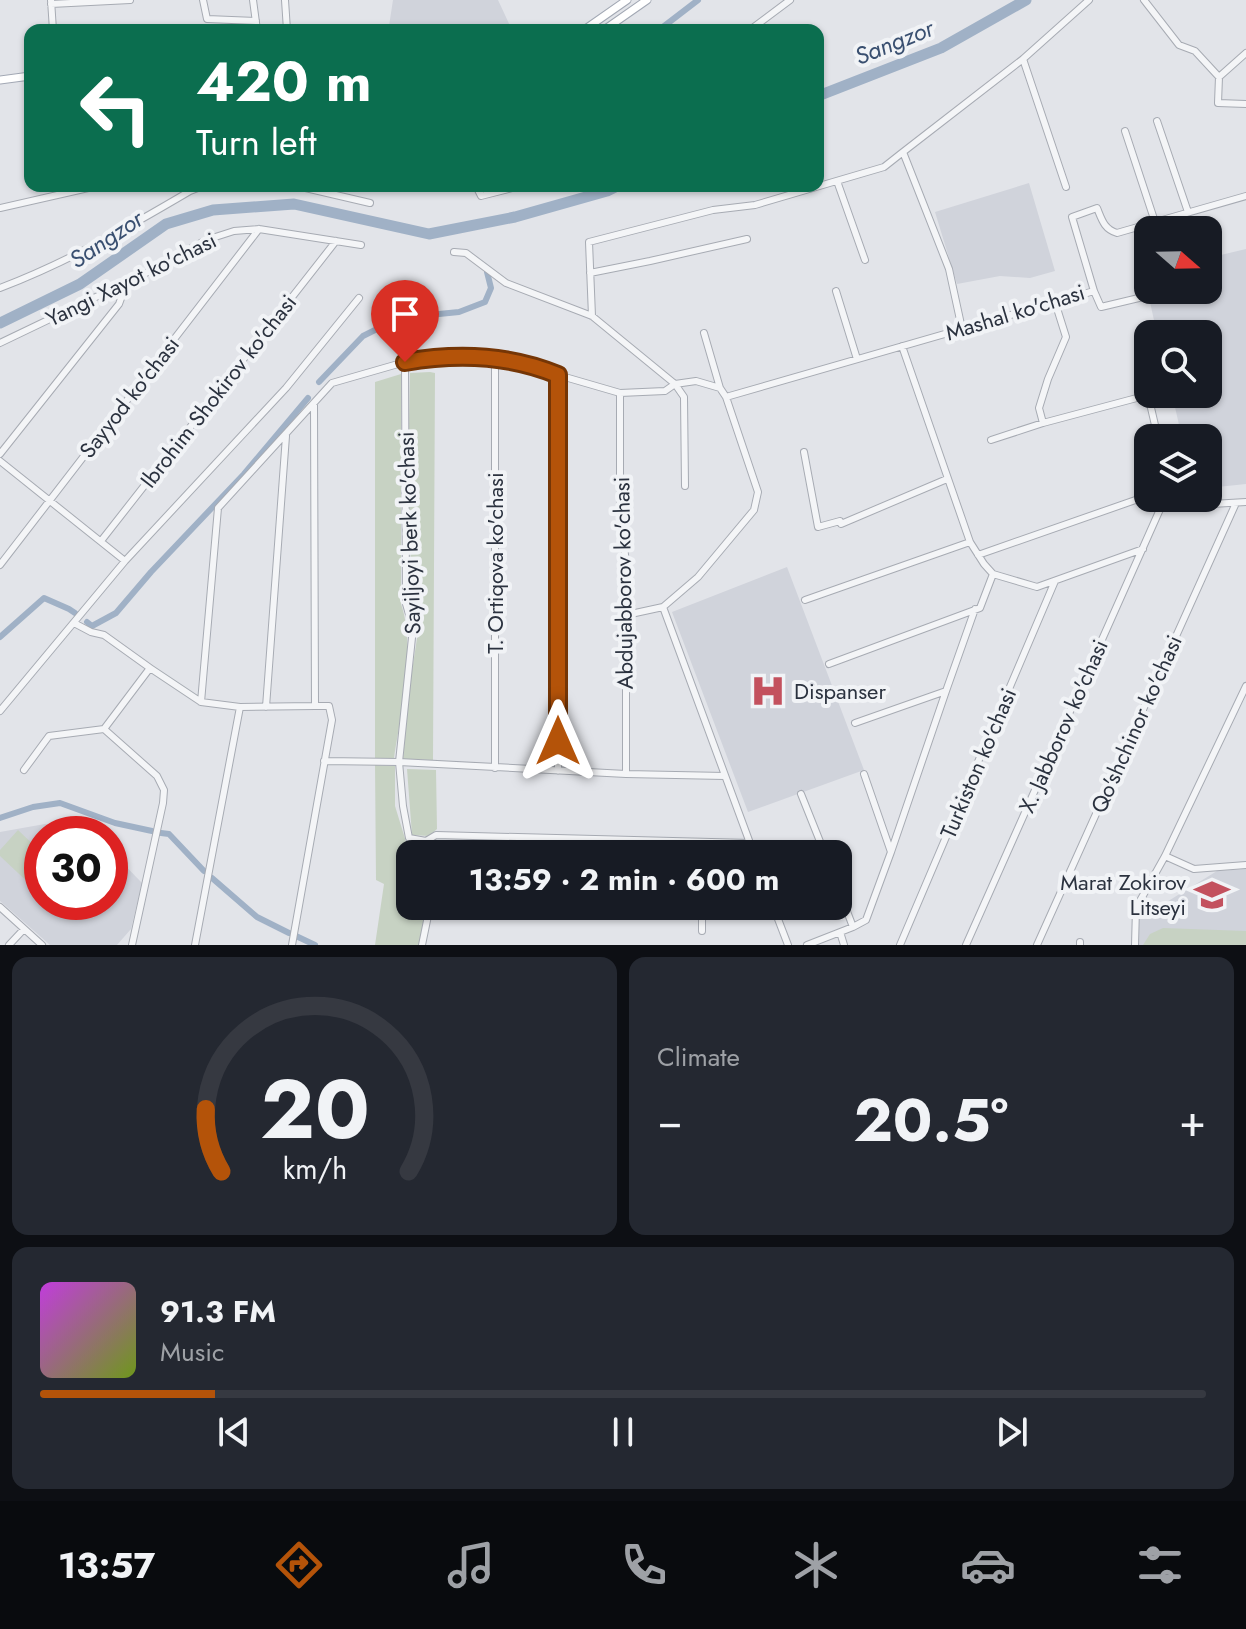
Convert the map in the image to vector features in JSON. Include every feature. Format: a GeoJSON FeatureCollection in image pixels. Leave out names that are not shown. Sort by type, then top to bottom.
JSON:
{"type":"FeatureCollection","features":[{"type":"Feature","properties":{"kind":"main road"},"geometry":{"type":"LineString","coordinates":[[593,24],[627,0]]}},
{"type":"Feature","properties":{"kind":"main road"},"geometry":{"type":"LineString","coordinates":[[613,24],[647,0]]}},
{"type":"Feature","properties":{"kind":"main road"},"geometry":{"type":"LineString","coordinates":[[0,80],[24,77]]}},
{"type":"Feature","properties":{"kind":"street"},"geometry":{"type":"LineString","coordinates":[[53,24],[51,2],[130,0]]}},
{"type":"Feature","properties":{"kind":"street"},"geometry":{"type":"LineString","coordinates":[[203,0],[207,19],[256,21]]}},
{"type":"Feature","properties":{"kind":"street"},"geometry":{"type":"LineString","coordinates":[[253,0],[256,24]]}},
{"type":"Feature","properties":{"kind":"street"},"geometry":{"type":"LineString","coordinates":[[285,0],[287,24]]}},
{"type":"Feature","properties":{"kind":"street"},"geometry":{"type":"LineString","coordinates":[[758,24],[790,0]]}},
{"type":"Feature","properties":{"kind":"street"},"geometry":{"type":"LineString","coordinates":[[824,185],[884,167],[1023,59],[1089,0]]}},
{"type":"Feature","properties":{"kind":"street"},"geometry":{"type":"LineString","coordinates":[[1144,0],[1179,45],[1195,51],[1219,77],[1218,103],[1246,104]]}},
{"type":"Feature","properties":{"kind":"street"},"geometry":{"type":"LineString","coordinates":[[1219,77],[1246,53]]}},
{"type":"Feature","properties":{"kind":"street"},"geometry":{"type":"LineString","coordinates":[[1023,59],[1066,187]]}},
{"type":"Feature","properties":{"kind":"street"},"geometry":{"type":"LineString","coordinates":[[1157,121],[1188,212]]}},
{"type":"Feature","properties":{"kind":"street"},"geometry":{"type":"LineString","coordinates":[[1125,131],[1153,216]]}},
{"type":"Feature","properties":{"kind":"street"},"geometry":{"type":"LineString","coordinates":[[903,152],[949,269],[962,329]]}},
{"type":"Feature","properties":{"kind":"street"},"geometry":{"type":"LineString","coordinates":[[837,181],[865,260]]}},
{"type":"Feature","properties":{"kind":"street"},"geometry":{"type":"LineString","coordinates":[[0,208],[71,192]]}},
{"type":"Feature","properties":{"kind":"street"},"geometry":{"type":"LineString","coordinates":[[0,288],[116,234],[188,192]]}},
{"type":"Feature","properties":{"kind":"street"},"geometry":{"type":"LineString","coordinates":[[323,192],[370,203]]}},
{"type":"Feature","properties":{"kind":"street"},"geometry":{"type":"LineString","coordinates":[[479,192],[481,196],[497,192]]}},
{"type":"Feature","properties":{"kind":"street"},"geometry":{"type":"LineString","coordinates":[[592,316],[589,242],[713,210],[755,205],[799,192]]}},
{"type":"Feature","properties":{"kind":"street","name":"Mashal ko'chasi"},"geometry":{"type":"LineString","coordinates":[[1175,216],[1246,196]]}},
{"type":"Feature","properties":{"kind":"street","name":"Mashal ko'chasi"},"geometry":{"type":"LineString","coordinates":[[726,397],[1094,291],[1072,217],[1097,208],[1109,230],[1117,233],[1134,228]]}},
{"type":"Feature","properties":{"kind":"street","name":"Yangi Xayot ko'chasi"},"geometry":{"type":"LineString","coordinates":[[0,343],[206,240],[234,231],[259,229],[361,245]]}},
{"type":"Feature","properties":{"kind":"street","name":"Sayyod ko'chasi"},"geometry":{"type":"LineString","coordinates":[[0,565],[259,229]]}},
{"type":"Feature","properties":{"kind":"street"},"geometry":{"type":"LineString","coordinates":[[590,273],[747,239]]}},
{"type":"Feature","properties":{"kind":"street","name":"Ibrohim Shokirov ko'chasi"},"geometry":{"type":"LineString","coordinates":[[101,541],[336,241]]}},
{"type":"Feature","properties":{"kind":"street"},"geometry":{"type":"LineString","coordinates":[[454,252],[466,253],[506,283],[592,316],[675,384],[684,397],[685,486]]}},
{"type":"Feature","properties":{"kind":"street"},"geometry":{"type":"LineString","coordinates":[[0,454],[119,304],[127,282]]}},
{"type":"Feature","properties":{"kind":"street"},"geometry":{"type":"LineString","coordinates":[[836,291],[857,359]]}},
{"type":"Feature","properties":{"kind":"street"},"geometry":{"type":"LineString","coordinates":[[1094,291],[1101,307],[1134,299]]}},
{"type":"Feature","properties":{"kind":"street","name":"Ibrohim Shokirov ko'chasi"},"geometry":{"type":"LineString","coordinates":[[0,711],[125,561],[286,388],[359,298]]}},
{"type":"Feature","properties":{"kind":"street"},"geometry":{"type":"LineString","coordinates":[[1043,423],[1039,408],[1066,337],[1055,302]]}},
{"type":"Feature","properties":{"kind":"street"},"geometry":{"type":"LineString","coordinates":[[626,615],[663,607],[698,577],[754,510],[758,492],[726,397],[720,388],[704,333]]}},
{"type":"Feature","properties":{"kind":"street"},"geometry":{"type":"LineString","coordinates":[[902,346],[970,542],[993,574],[1037,587],[1143,549]]}},
{"type":"Feature","properties":{"kind":"street"},"geometry":{"type":"LineString","coordinates":[[201,702],[218,508],[332,383],[405,362],[435,357],[495,358],[620,393],[665,391],[675,384],[696,381],[720,388]]}},
{"type":"Feature","properties":{"kind":"street","name":"T. Ortiqova ko'chasi"},"geometry":{"type":"LineString","coordinates":[[495,358],[495,768]]}},
{"type":"Feature","properties":{"kind":"street","name":"Sayiljoyi berk ko'chasi"},"geometry":{"type":"LineString","coordinates":[[405,362],[406,604],[413,628],[399,762],[409,838],[420,840]]}},
{"type":"Feature","properties":{"kind":"street"},"geometry":{"type":"LineString","coordinates":[[558,375],[558,771]]}},
{"type":"Feature","properties":{"kind":"street","name":"Abdujabborov ko'chasi"},"geometry":{"type":"LineString","coordinates":[[620,393],[620,499],[626,566],[626,774]]}},
{"type":"Feature","properties":{"kind":"street"},"geometry":{"type":"LineString","coordinates":[[991,440],[1148,395],[1155,424]]}},
{"type":"Feature","properties":{"kind":"street"},"geometry":{"type":"LineString","coordinates":[[314,405],[315,706]]}},
{"type":"Feature","properties":{"kind":"street"},"geometry":{"type":"LineString","coordinates":[[266,707],[286,436]]}},
{"type":"Feature","properties":{"kind":"street"},"geometry":{"type":"LineString","coordinates":[[804,452],[818,527],[840,521],[841,524],[947,479]]}},
{"type":"Feature","properties":{"kind":"street"},"geometry":{"type":"LineString","coordinates":[[0,461],[125,561]]}},
{"type":"Feature","properties":{"kind":"street"},"geometry":{"type":"LineString","coordinates":[[978,555],[1134,500]]}},
{"type":"Feature","properties":{"kind":"street"},"geometry":{"type":"LineString","coordinates":[[1222,504],[1246,502]]}},
{"type":"Feature","properties":{"kind":"street","name":"Qo'shchinor ko'chasi"},"geometry":{"type":"LineString","coordinates":[[1037,945],[1236,503]]}},
{"type":"Feature","properties":{"kind":"street","name":"X. Jabborov ko'chasi"},"geometry":{"type":"LineString","coordinates":[[966,945],[1159,512]]}},
{"type":"Feature","properties":{"kind":"street"},"geometry":{"type":"LineString","coordinates":[[805,600],[970,542]]}},
{"type":"Feature","properties":{"kind":"street"},"geometry":{"type":"LineString","coordinates":[[829,664],[980,608],[993,574]]}},
{"type":"Feature","properties":{"kind":"street","name":"Turkiston ko'chasi"},"geometry":{"type":"LineString","coordinates":[[900,945],[1055,581]]}},
{"type":"Feature","properties":{"kind":"street"},"geometry":{"type":"LineString","coordinates":[[663,607],[749,840]]}},
{"type":"Feature","properties":{"kind":"street"},"geometry":{"type":"LineString","coordinates":[[807,945],[866,920],[975,609]]}},
{"type":"Feature","properties":{"kind":"street"},"geometry":{"type":"LineString","coordinates":[[74,623],[104,635],[201,702],[240,707],[329,706],[332,720],[292,945]]}},
{"type":"Feature","properties":{"kind":"street"},"geometry":{"type":"LineString","coordinates":[[24,770],[49,736],[104,729],[150,668]]}},
{"type":"Feature","properties":{"kind":"street"},"geometry":{"type":"LineString","coordinates":[[1135,945],[1136,908],[1165,856],[1246,686]]}},
{"type":"Feature","properties":{"kind":"street"},"geometry":{"type":"LineString","coordinates":[[855,723],[946,691]]}},
{"type":"Feature","properties":{"kind":"street"},"geometry":{"type":"LineString","coordinates":[[195,945],[240,707]]}},
{"type":"Feature","properties":{"kind":"street"},"geometry":{"type":"LineString","coordinates":[[104,729],[157,776],[164,790],[132,945]]}},
{"type":"Feature","properties":{"kind":"street"},"geometry":{"type":"LineString","coordinates":[[324,761],[725,776]]}},
{"type":"Feature","properties":{"kind":"street"},"geometry":{"type":"LineString","coordinates":[[864,774],[891,852]]}},
{"type":"Feature","properties":{"kind":"street"},"geometry":{"type":"LineString","coordinates":[[801,794],[819,840]]}},
{"type":"Feature","properties":{"kind":"street"},"geometry":{"type":"LineString","coordinates":[[428,840],[436,835],[626,840]]}},
{"type":"Feature","properties":{"kind":"street"},"geometry":{"type":"LineString","coordinates":[[1165,856],[1194,869],[1246,865]]}},
{"type":"Feature","properties":{"kind":"street"},"geometry":{"type":"LineString","coordinates":[[0,907],[42,945]]}},
{"type":"Feature","properties":{"kind":"street"},"geometry":{"type":"LineString","coordinates":[[422,945],[427,920]]}},
{"type":"Feature","properties":{"kind":"street"},"geometry":{"type":"LineString","coordinates":[[702,920],[702,931]]}},
{"type":"Feature","properties":{"kind":"street"},"geometry":{"type":"LineString","coordinates":[[778,920],[788,945]]}},
{"type":"Feature","properties":{"kind":"street"},"geometry":{"type":"LineString","coordinates":[[850,920],[853,927]]}},
{"type":"Feature","properties":{"kind":"street"},"geometry":{"type":"LineString","coordinates":[[9,945],[24,929]]}},
{"type":"Feature","properties":{"kind":"street"},"geometry":{"type":"LineString","coordinates":[[840,932],[844,945]]}},
{"type":"Feature","properties":{"kind":"shaded area"},"geometry":{"type":"Polygon","coordinates":[[[393,0],[498,0],[509,24],[389,24],[393,0]]]}},
{"type":"Feature","properties":{"kind":"shaded area"},"geometry":{"type":"Polygon","coordinates":[[[1029,183],[1055,271],[1030,278],[1000,276],[957,284],[935,212],[1029,183]]]}},
{"type":"Feature","properties":{"kind":"shaded area"},"geometry":{"type":"Polygon","coordinates":[[[1246,249],[1246,484],[1222,487],[1222,424],[1179,424],[1175,408],[1222,408],[1222,320],[1154,320],[1150,304],[1222,304],[1222,255],[1246,249]]]}},
{"type":"Feature","properties":{"kind":"shaded area","name":"Dispanser"},"geometry":{"type":"Polygon","coordinates":[[[787,567],[864,770],[748,812],[672,612],[787,567]]]}},
{"type":"Feature","properties":{"kind":"shaded area"},"geometry":{"type":"Polygon","coordinates":[[[24,828],[24,920],[128,920],[128,869],[142,883],[131,929],[117,945],[50,945],[0,901],[0,832],[24,828]]]}},
{"type":"Feature","properties":{"kind":"shaded area","name":"Marat Zokirov Litseyi"},"geometry":{"type":"Polygon","coordinates":[[[1246,869],[1246,945],[1139,945],[1139,919],[1217,871],[1246,869]]]}},
{"type":"Feature","properties":{"kind":"green space"},"geometry":{"type":"Polygon","coordinates":[[[410,373],[435,373],[433,760],[403,759],[418,632],[411,567],[408,476],[410,373]]]}},
{"type":"Feature","properties":{"kind":"green space"},"geometry":{"type":"Polygon","coordinates":[[[401,374],[401,604],[407,659],[394,758],[375,758],[375,382],[401,374]]]}},
{"type":"Feature","properties":{"kind":"green space"},"geometry":{"type":"Polygon","coordinates":[[[375,765],[395,766],[395,806],[405,840],[396,840],[396,920],[423,920],[419,945],[375,945],[384,884],[376,880],[375,765]]]}},
{"type":"Feature","properties":{"kind":"green space"},"geometry":{"type":"Polygon","coordinates":[[[407,769],[436,770],[437,829],[429,836],[412,835],[407,769]]]}},
{"type":"Feature","properties":{"kind":"green space"},"geometry":{"type":"Polygon","coordinates":[[[18,830],[24,836],[24,879],[0,856],[0,850],[18,830]]]}},
{"type":"Feature","properties":{"kind":"green space"},"geometry":{"type":"Polygon","coordinates":[[[1163,928],[1246,931],[1246,945],[1143,945],[1150,934],[1163,928]]]}},
{"type":"Feature","properties":{"kind":"waterway"},"geometry":{"type":"LineString","coordinates":[[667,24],[698,0]]}},
{"type":"Feature","properties":{"kind":"waterway","name":"Sangzor"},"geometry":{"type":"LineString","coordinates":[[824,94],[941,48],[1026,0]]}},
{"type":"Feature","properties":{"kind":"waterway","name":"Sangzor"},"geometry":{"type":"LineString","coordinates":[[0,323],[80,284],[166,224],[213,210],[294,204],[429,234],[515,217],[603,192]]}},
{"type":"Feature","properties":{"kind":"waterway"},"geometry":{"type":"LineString","coordinates":[[319,382],[363,336],[399,318],[459,312],[485,302],[491,288],[487,272]]}},
{"type":"Feature","properties":{"kind":"waterway"},"geometry":{"type":"LineString","coordinates":[[87,622],[92,626],[116,613],[244,474],[308,398]]}},
{"type":"Feature","properties":{"kind":"waterway"},"geometry":{"type":"LineString","coordinates":[[0,637],[44,598],[75,613]]}},
{"type":"Feature","properties":{"kind":"waterway"},"geometry":{"type":"LineString","coordinates":[[0,818],[33,807],[60,803],[115,823],[152,831]]}},
{"type":"Feature","properties":{"kind":"waterway"},"geometry":{"type":"LineString","coordinates":[[161,833],[169,834],[204,871]]}},
{"type":"Feature","properties":{"kind":"waterway"},"geometry":{"type":"LineString","coordinates":[[212,878],[257,917],[289,933]]}},
{"type":"Feature","properties":{"kind":"waterway"},"geometry":{"type":"LineString","coordinates":[[296,936],[315,945]]}},
{"type":"Feature","properties":{"kind":"place","name":"Dispanser"},"geometry":{"type":"Point","coordinates":[768,691]}},
{"type":"Feature","properties":{"kind":"place","name":"Marat Zokirov Litseyi"},"geometry":{"type":"Point","coordinates":[1212,895]}},
{"type":"Feature","properties":{"kind":"route"},"geometry":{"type":"LineString","coordinates":[[405,362],[435,357],[495,358],[558,375],[558,741]]}}]}
